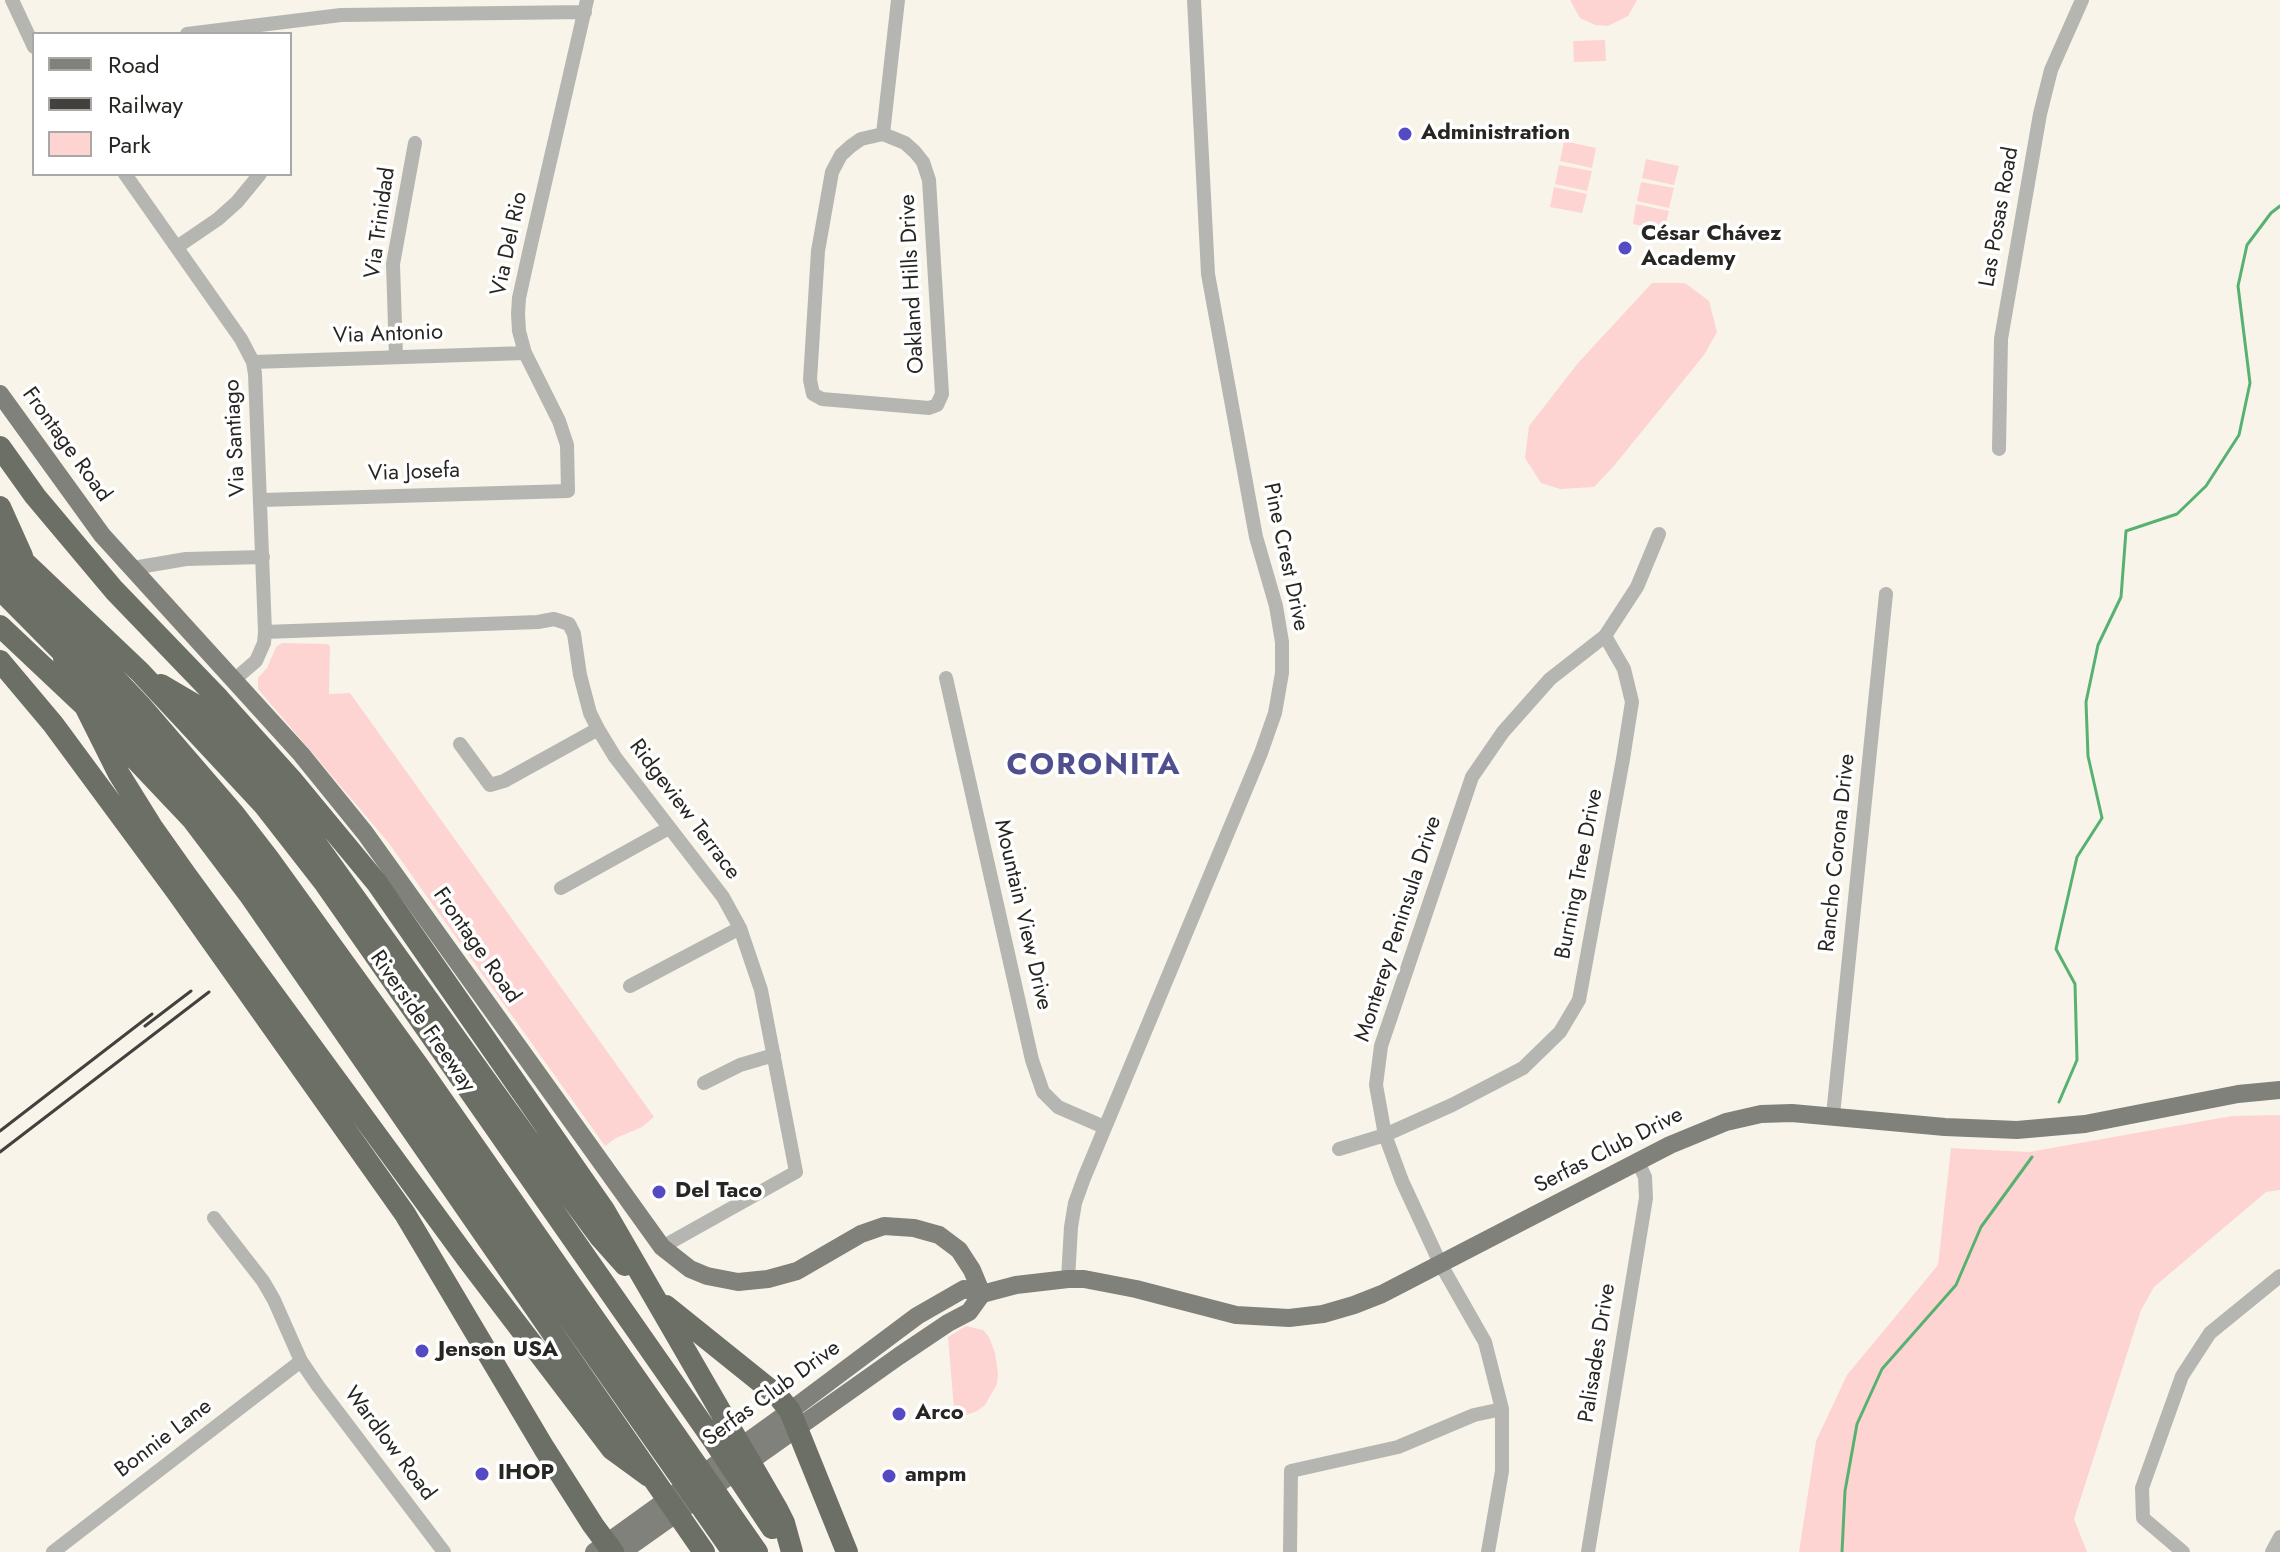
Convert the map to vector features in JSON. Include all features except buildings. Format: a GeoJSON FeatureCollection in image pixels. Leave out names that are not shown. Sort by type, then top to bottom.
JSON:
{"type":"FeatureCollection","features":[{"type":"Feature","properties":{"kind":"highway"},"geometry":{"type":"LineString","coordinates":[[0,447],[35,496],[114,590],[291,779],[377,883],[604,1210],[784,1523],[790,1552]]}},
{"type":"Feature","properties":{"kind":"highway"},"geometry":{"type":"LineString","coordinates":[[0,507],[79,694],[109,756],[152,827],[468,1260],[602,1436],[612,1449],[652,1479]]}},
{"type":"Feature","properties":{"kind":"highway","name":"Riverside Freeway"},"geometry":{"type":"LineString","coordinates":[[0,539],[140,672],[264,805],[324,882],[790,1552]]}},
{"type":"Feature","properties":{"kind":"highway"},"geometry":{"type":"LineString","coordinates":[[0,563],[140,705],[260,847],[419,1067],[682,1464]]}},
{"type":"Feature","properties":{"kind":"highway"},"geometry":{"type":"LineString","coordinates":[[0,589],[115,705],[243,853],[714,1508],[757,1552]]}},
{"type":"Feature","properties":{"kind":"highway"},"geometry":{"type":"LineString","coordinates":[[0,626],[86,707],[193,820],[249,894],[704,1552]]}},
{"type":"Feature","properties":{"kind":"highway"},"geometry":{"type":"LineString","coordinates":[[0,661],[53,724],[160,868],[405,1214],[544,1448],[609,1550]]}},
{"type":"Feature","properties":{"kind":"highway"},"geometry":{"type":"LineString","coordinates":[[140,672],[195,705],[270,786],[356,897],[600,1237],[634,1276],[671,1310],[778,1396],[793,1420],[847,1552]]}},
{"type":"Feature","properties":{"kind":"highway"},"geometry":{"type":"LineString","coordinates":[[714,1508],[733,1552]]}},
{"type":"Feature","properties":{"kind":"main road","name":"Frontage Road"},"geometry":{"type":"LineString","coordinates":[[0,394],[84,512],[301,754],[365,833],[662,1247],[690,1269],[738,1282],[768,1279],[797,1271],[861,1234],[884,1226],[914,1228],[939,1235],[959,1250],[982,1294]]}},
{"type":"Feature","properties":{"kind":"main road","name":"Serfas Club Drive"},"geometry":{"type":"LineString","coordinates":[[609,1550],[793,1420],[969,1312],[982,1294],[1016,1285],[1084,1279],[1236,1315],[1289,1318],[1323,1314],[1382,1294],[1681,1140],[1726,1122],[1761,1114],[1792,1113],[1945,1127],[2017,1130],[2085,1124],[2238,1094],[2280,1090]]}},
{"type":"Feature","properties":{"kind":"street"},"geometry":{"type":"LineString","coordinates":[[12,0],[32,43]]}},
{"type":"Feature","properties":{"kind":"street"},"geometry":{"type":"LineString","coordinates":[[883,134],[898,0]]}},
{"type":"Feature","properties":{"kind":"street","name":"Pine Crest Drive"},"geometry":{"type":"LineString","coordinates":[[1068,1279],[1075,1203],[1261,753],[1275,713],[1282,673],[1282,642],[1276,606],[1256,537],[1208,274],[1194,0]]}},
{"type":"Feature","properties":{"kind":"street","name":"Las Posas Road"},"geometry":{"type":"LineString","coordinates":[[1999,449],[2001,339],[2040,114],[2051,70],[2082,0]]}},
{"type":"Feature","properties":{"kind":"street"},"geometry":{"type":"LineString","coordinates":[[203,32],[341,15],[586,6]]}},
{"type":"Feature","properties":{"kind":"street","name":"Via Del Rio"},"geometry":{"type":"LineString","coordinates":[[568,491],[567,445],[559,421],[525,353],[519,331],[519,298],[586,6]]}},
{"type":"Feature","properties":{"kind":"street","name":"Oakland Hills Drive"},"geometry":{"type":"LineString","coordinates":[[883,134],[905,143],[915,152],[923,162],[929,180],[942,394],[937,405],[922,408],[822,399],[813,394],[810,380],[818,251],[832,172],[841,155],[851,146],[861,139],[883,134]]}},
{"type":"Feature","properties":{"kind":"street","name":"Via Trinidad"},"geometry":{"type":"LineString","coordinates":[[396,357],[393,264],[415,143]]}},
{"type":"Feature","properties":{"kind":"street","name":"Via Santiago"},"geometry":{"type":"LineString","coordinates":[[126,176],[241,339],[253,362],[257,386],[265,632],[256,661],[235,679]]}},
{"type":"Feature","properties":{"kind":"street"},"geometry":{"type":"LineString","coordinates":[[177,247],[218,219],[258,176]]}},
{"type":"Feature","properties":{"kind":"street","name":"Via Antonio"},"geometry":{"type":"LineString","coordinates":[[253,362],[525,353]]}},
{"type":"Feature","properties":{"kind":"street","name":"Via Josefa"},"geometry":{"type":"LineString","coordinates":[[262,500],[568,491]]}},
{"type":"Feature","properties":{"kind":"street"},"geometry":{"type":"LineString","coordinates":[[1605,636],[1637,587],[1659,534]]}},
{"type":"Feature","properties":{"kind":"street"},"geometry":{"type":"LineString","coordinates":[[133,568],[186,559],[263,557]]}},
{"type":"Feature","properties":{"kind":"street","name":"Rancho Corona Drive"},"geometry":{"type":"LineString","coordinates":[[1833,1115],[1886,594]]}},
{"type":"Feature","properties":{"kind":"street","name":"Ridgeview Terrace"},"geometry":{"type":"LineString","coordinates":[[265,632],[554,619],[569,624],[574,634],[590,713],[598,729],[615,757],[723,897],[740,928],[761,990],[796,1172],[662,1247]]}},
{"type":"Feature","properties":{"kind":"street","name":"Burning Tree Drive"},"geometry":{"type":"LineString","coordinates":[[1339,1149],[1385,1135],[1523,1068],[1560,1032],[1579,1000],[1632,702],[1624,669],[1605,636]]}},
{"type":"Feature","properties":{"kind":"street","name":"Monterey Peninsula Drive"},"geometry":{"type":"LineString","coordinates":[[1488,1552],[1502,1471],[1502,1409],[1485,1342],[1440,1263],[1402,1181],[1385,1135],[1376,1085],[1381,1046],[1472,777],[1503,732],[1550,679],[1605,636]]}},
{"type":"Feature","properties":{"kind":"street","name":"Mountain View Drive"},"geometry":{"type":"LineString","coordinates":[[946,678],[1032,1060],[1043,1092],[1058,1107],[1104,1127]]}},
{"type":"Feature","properties":{"kind":"street"},"geometry":{"type":"LineString","coordinates":[[460,744],[490,785],[504,781],[598,729]]}},
{"type":"Feature","properties":{"kind":"street"},"geometry":{"type":"LineString","coordinates":[[561,888],[669,828]]}},
{"type":"Feature","properties":{"kind":"street"},"geometry":{"type":"LineString","coordinates":[[630,986],[740,928]]}},
{"type":"Feature","properties":{"kind":"street"},"geometry":{"type":"LineString","coordinates":[[704,1083],[740,1065],[774,1055]]}},
{"type":"Feature","properties":{"kind":"street","name":"Palisades Drive"},"geometry":{"type":"LineString","coordinates":[[1588,1552],[1646,1198],[1645,1177],[1638,1162]]}},
{"type":"Feature","properties":{"kind":"street","name":"Wardlow Road"},"geometry":{"type":"LineString","coordinates":[[214,1218],[263,1281],[301,1361],[444,1552]]}},
{"type":"Feature","properties":{"kind":"street"},"geometry":{"type":"LineString","coordinates":[[2183,1552],[2143,1518],[2142,1488],[2182,1376],[2210,1333],[2280,1276]]}},
{"type":"Feature","properties":{"kind":"street","name":"Bonnie Lane"},"geometry":{"type":"LineString","coordinates":[[53,1552],[301,1361]]}},
{"type":"Feature","properties":{"kind":"street"},"geometry":{"type":"LineString","coordinates":[[1290,1552],[1291,1471],[1398,1447],[1474,1415],[1502,1409]]}},
{"type":"Feature","properties":{"kind":"street"},"geometry":{"type":"LineString","coordinates":[[2272,1552],[2280,1537]]}},
{"type":"Feature","properties":{"kind":"green space"},"geometry":{"type":"Polygon","coordinates":[[[1570,0],[1637,0],[1628,16],[1608,26],[1595,25],[1580,18],[1570,0]]]}},
{"type":"Feature","properties":{"kind":"green space"},"geometry":{"type":"Polygon","coordinates":[[[1605,40],[1606,61],[1574,62],[1573,41],[1605,40]]]}},
{"type":"Feature","properties":{"kind":"green space"},"geometry":{"type":"Polygon","coordinates":[[[1564,141],[1596,148],[1592,168],[1560,161],[1564,141]]]}},
{"type":"Feature","properties":{"kind":"green space"},"geometry":{"type":"Polygon","coordinates":[[[1646,159],[1679,166],[1674,185],[1642,178],[1646,159]]]}},
{"type":"Feature","properties":{"kind":"green space"},"geometry":{"type":"Polygon","coordinates":[[[1559,165],[1592,171],[1587,191],[1555,184],[1559,165]]]}},
{"type":"Feature","properties":{"kind":"green space"},"geometry":{"type":"Polygon","coordinates":[[[1641,182],[1674,188],[1669,208],[1637,201],[1641,182]]]}},
{"type":"Feature","properties":{"kind":"green space"},"geometry":{"type":"Polygon","coordinates":[[[1554,187],[1587,194],[1582,213],[1550,207],[1554,187]]]}},
{"type":"Feature","properties":{"kind":"green space"},"geometry":{"type":"Polygon","coordinates":[[[1636,204],[1669,211],[1664,231],[1633,224],[1636,204]]]}},
{"type":"Feature","properties":{"kind":"green space"},"geometry":{"type":"Polygon","coordinates":[[[1652,283],[1685,283],[1709,301],[1717,332],[1704,355],[1594,487],[1560,489],[1541,483],[1525,458],[1529,426],[1578,363],[1652,283]]]}},
{"type":"Feature","properties":{"kind":"green space"},"geometry":{"type":"Polygon","coordinates":[[[282,643],[330,646],[329,694],[350,693],[654,1117],[642,1127],[605,1146],[388,842],[258,689],[258,678],[267,668],[276,647],[282,643]]]}},
{"type":"Feature","properties":{"kind":"green space"},"geometry":{"type":"Polygon","coordinates":[[[2280,1115],[2280,1190],[2266,1192],[2154,1287],[2141,1310],[2074,1519],[2087,1552],[1799,1552],[1816,1441],[1847,1375],[1938,1265],[1951,1148],[2029,1152],[2232,1116],[2280,1115]]]}},
{"type":"Feature","properties":{"kind":"green space"},"geometry":{"type":"Polygon","coordinates":[[[966,1326],[983,1330],[989,1337],[998,1373],[997,1384],[985,1405],[964,1416],[954,1409],[948,1337],[966,1326]]]}},
{"type":"Feature","properties":{"kind":"waterway"},"geometry":{"type":"LineString","coordinates":[[2059,1102],[2077,1060],[2075,984],[2056,949],[2077,857],[2102,818],[2088,756],[2086,702],[2098,645],[2121,597],[2126,531],[2177,514],[2206,486],[2239,435],[2250,383],[2238,286],[2247,245],[2280,206]]}},
{"type":"Feature","properties":{"kind":"waterway"},"geometry":{"type":"LineString","coordinates":[[1842,1552],[1845,1491],[1857,1424],[1882,1369],[1956,1285],[1981,1227],[2032,1157]]}},
{"type":"Feature","properties":{"kind":"railway"},"geometry":{"type":"LineString","coordinates":[[145,1026],[191,991]]}},
{"type":"Feature","properties":{"kind":"railway"},"geometry":{"type":"LineString","coordinates":[[0,1152],[209,992]]}},
{"type":"Feature","properties":{"kind":"railway"},"geometry":{"type":"LineString","coordinates":[[0,1131],[152,1014]]}},
{"type":"Feature","properties":{"kind":"place","name":"Administration"},"geometry":{"type":"Point","coordinates":[1405,134]}},
{"type":"Feature","properties":{"kind":"place","name":"César Chávez Academy"},"geometry":{"type":"Point","coordinates":[1625,248]}},
{"type":"Feature","properties":{"kind":"place","name":"Del Taco"},"geometry":{"type":"Point","coordinates":[659,1192]}},
{"type":"Feature","properties":{"kind":"place","name":"Jenson USA"},"geometry":{"type":"Point","coordinates":[422,1351]}},
{"type":"Feature","properties":{"kind":"place","name":"Arco"},"geometry":{"type":"Point","coordinates":[899,1414]}},
{"type":"Feature","properties":{"kind":"place","name":"IHOP"},"geometry":{"type":"Point","coordinates":[482,1474]}},
{"type":"Feature","properties":{"kind":"place","name":"ampm"},"geometry":{"type":"Point","coordinates":[889,1476]}},
{"type":"Feature","properties":{"kind":"district","name":"CORONITA"},"geometry":{"type":"Point","coordinates":[1094,767]}}]}
